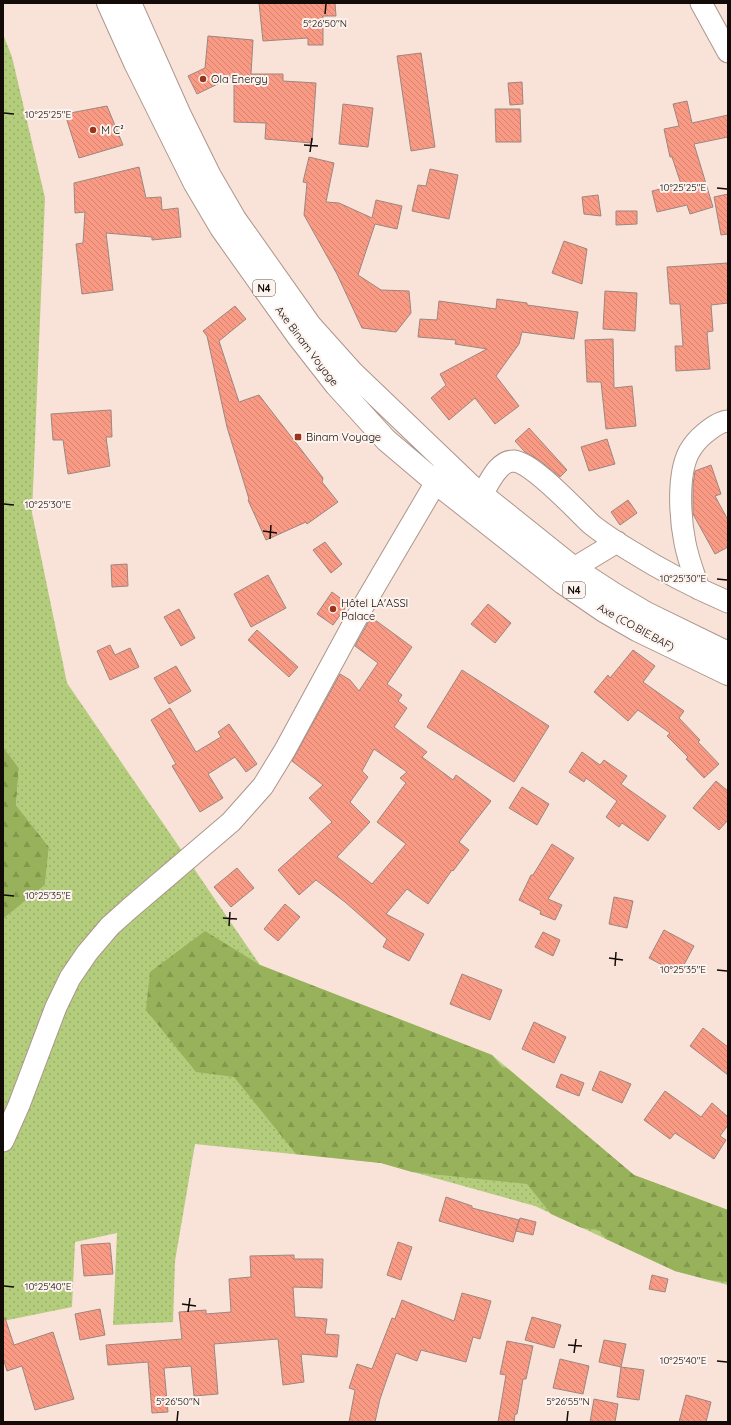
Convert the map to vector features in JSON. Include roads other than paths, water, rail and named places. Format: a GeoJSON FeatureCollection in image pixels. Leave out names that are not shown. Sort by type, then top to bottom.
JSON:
{"type":"FeatureCollection","features":[{"type":"Feature","properties":{"kind":"highway","name":"N4"},"geometry":{"type":"LineString","coordinates":[[108,3],[144,59]]}},
{"type":"Feature","properties":{"kind":"highway","name":"N4"},"geometry":{"type":"LineString","coordinates":[[130,3],[144,59]]}},
{"type":"Feature","properties":{"kind":"highway","name":"Axe Binam Voyage"},"geometry":{"type":"LineString","coordinates":[[144,59],[179,113],[221,228],[297,335],[336,386],[386,440],[436,482]]}},
{"type":"Feature","properties":{"kind":"highway","name":"Axe Binam Voyage"},"geometry":{"type":"LineString","coordinates":[[203,180],[235,219],[310,325],[353,373],[447,463]]}},
{"type":"Feature","properties":{"kind":"highway","name":"Axe (CO.BIE.BAF)"},"geometry":{"type":"LineString","coordinates":[[447,463],[482,494],[574,568],[646,613],[728,653]]}},
{"type":"Feature","properties":{"kind":"highway","name":"Axe (CO.BIE.BAF)"},"geometry":{"type":"LineString","coordinates":[[436,482],[541,566],[604,611],[637,630],[728,674]]}},
{"type":"Feature","properties":{"kind":"street"},"geometry":{"type":"LineString","coordinates":[[701,3],[728,52]]}},
{"type":"Feature","properties":{"kind":"street"},"geometry":{"type":"LineString","coordinates":[[699,589],[685,543],[682,519],[684,466],[689,453],[696,442],[708,431],[724,421],[728,421]]}},
{"type":"Feature","properties":{"kind":"street"},"geometry":{"type":"LineString","coordinates":[[482,494],[494,474],[500,468],[508,462],[518,462],[540,476],[593,525],[653,566],[728,602]]}},
{"type":"Feature","properties":{"kind":"street"},"geometry":{"type":"LineString","coordinates":[[3,1141],[10,1128],[56,1007],[70,978],[87,953],[110,926],[231,822],[263,786],[285,750],[362,608],[447,463]]}},
{"type":"Feature","properties":{"kind":"street"},"geometry":{"type":"LineString","coordinates":[[574,568],[617,542]]}},
{"type":"Feature","properties":{"kind":"place","name":"Ola Energy"},"geometry":{"type":"Point","coordinates":[203,79]}},
{"type":"Feature","properties":{"kind":"place","name":"M C²"},"geometry":{"type":"Point","coordinates":[93,130]}},
{"type":"Feature","properties":{"kind":"place","name":"Binam Voyage"},"geometry":{"type":"Point","coordinates":[298,437]}},
{"type":"Feature","properties":{"kind":"place","name":"Hôtel LA'ASSI Palace"},"geometry":{"type":"Point","coordinates":[333,609]}}]}
